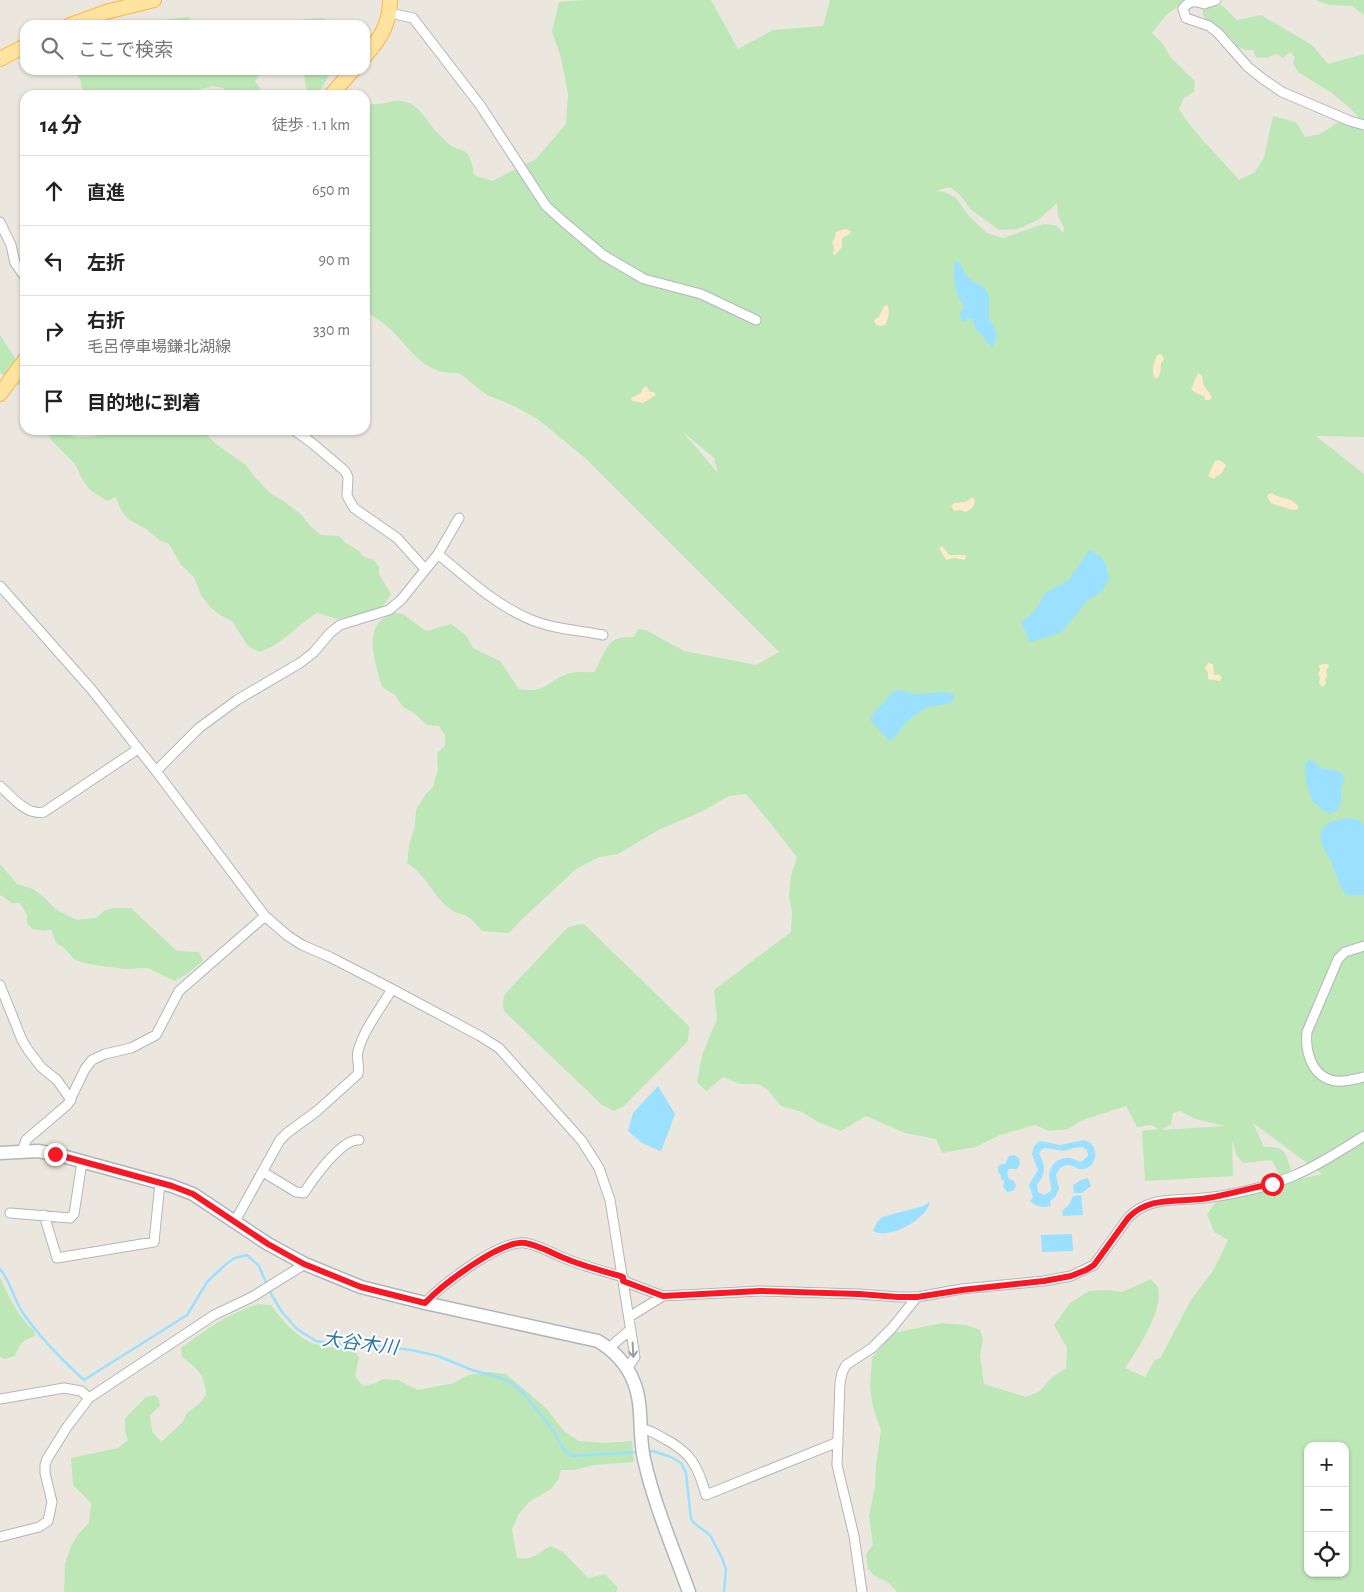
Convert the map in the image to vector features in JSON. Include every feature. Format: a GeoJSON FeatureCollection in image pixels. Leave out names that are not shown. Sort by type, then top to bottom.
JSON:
{"type":"FeatureCollection","features":[{"type":"Feature","properties":{"kind":"main road"},"geometry":{"type":"LineString","coordinates":[[84,20],[106,12],[154,0]]}},
{"type":"Feature","properties":{"kind":"main road"},"geometry":{"type":"LineString","coordinates":[[370,50],[380,39],[390,7]]}},
{"type":"Feature","properties":{"kind":"main road"},"geometry":{"type":"LineString","coordinates":[[0,60],[20,49]]}},
{"type":"Feature","properties":{"kind":"main road"},"geometry":{"type":"LineString","coordinates":[[335,90],[349,75]]}},
{"type":"Feature","properties":{"kind":"main road"},"geometry":{"type":"LineString","coordinates":[[0,394],[20,367]]}},
{"type":"Feature","properties":{"kind":"main road"},"geometry":{"type":"LineString","coordinates":[[2,1152],[38,1151],[55,1154],[172,1186],[193,1194],[268,1244],[304,1264],[361,1287],[598,1341],[609,1348],[621,1359],[637,1391],[643,1451],[654,1494],[689,1592]]}},
{"type":"Feature","properties":{"kind":"street"},"geometry":{"type":"LineString","coordinates":[[1216,0],[1204,4],[1199,2],[1186,4],[1183,9],[1186,18],[1209,26],[1218,33],[1248,67],[1282,92],[1350,121],[1364,125]]}},
{"type":"Feature","properties":{"kind":"street"},"geometry":{"type":"LineString","coordinates":[[390,7],[413,18],[480,105],[546,206],[588,243],[617,264],[644,279],[701,294],[756,320]]}},
{"type":"Feature","properties":{"kind":"street"},"geometry":{"type":"LineString","coordinates":[[0,222],[11,245],[15,263]]}},
{"type":"Feature","properties":{"kind":"street"},"geometry":{"type":"LineString","coordinates":[[0,236],[20,270]]}},
{"type":"Feature","properties":{"kind":"street"},"geometry":{"type":"LineString","coordinates":[[301,435],[345,471],[348,478],[347,496],[354,508],[397,538],[425,568]]}},
{"type":"Feature","properties":{"kind":"street"},"geometry":{"type":"LineString","coordinates":[[156,771],[199,728],[237,700],[300,663],[313,653],[340,624],[389,610],[400,600],[438,554],[458,518]]}},
{"type":"Feature","properties":{"kind":"street"},"geometry":{"type":"LineString","coordinates":[[438,554],[492,599],[525,618],[546,625],[604,634]]}},
{"type":"Feature","properties":{"kind":"street"},"geometry":{"type":"LineString","coordinates":[[0,586],[92,690],[156,771],[265,916],[288,936],[302,945],[330,957],[392,989],[499,1048],[582,1141],[599,1168],[606,1185],[612,1211],[635,1357],[627,1369]]}},
{"type":"Feature","properties":{"kind":"street"},"geometry":{"type":"LineString","coordinates":[[0,786],[28,810],[37,814],[44,812],[138,749]]}},
{"type":"Feature","properties":{"kind":"street"},"geometry":{"type":"LineString","coordinates":[[22,1151],[26,1140],[71,1100],[85,1069],[92,1060],[105,1054],[131,1048],[156,1035],[178,991],[265,916]]}},
{"type":"Feature","properties":{"kind":"street"},"geometry":{"type":"LineString","coordinates":[[1364,946],[1345,952],[1338,959],[1307,1032],[1306,1041],[1310,1061],[1316,1070],[1326,1077],[1335,1081],[1364,1077]]}},
{"type":"Feature","properties":{"kind":"street"},"geometry":{"type":"LineString","coordinates":[[0,985],[22,1040],[28,1050],[41,1067],[57,1080],[71,1100]]}},
{"type":"Feature","properties":{"kind":"street"},"geometry":{"type":"LineString","coordinates":[[235,1221],[280,1140],[317,1111],[358,1074],[360,1067],[357,1053],[359,1048],[368,1028],[392,989]]}},
{"type":"Feature","properties":{"kind":"street"},"geometry":{"type":"LineString","coordinates":[[425,1303],[475,1262],[519,1243],[531,1244],[663,1296],[760,1291],[917,1297],[1044,1281],[1079,1274],[1094,1265],[1128,1218],[1139,1208],[1156,1202],[1207,1198],[1272,1184],[1295,1175],[1364,1136]]}},
{"type":"Feature","properties":{"kind":"street"},"geometry":{"type":"LineString","coordinates":[[263,1172],[296,1192],[304,1192],[328,1162],[349,1142],[359,1140]]}},
{"type":"Feature","properties":{"kind":"street"},"geometry":{"type":"LineString","coordinates":[[10,1213],[70,1218],[74,1214],[82,1162]]}},
{"type":"Feature","properties":{"kind":"street"},"geometry":{"type":"LineString","coordinates":[[44,1215],[57,1258],[154,1242],[160,1183]]}},
{"type":"Feature","properties":{"kind":"street"},"geometry":{"type":"LineString","coordinates":[[0,1537],[38,1527],[48,1521],[52,1502],[45,1465],[47,1459],[67,1427],[89,1398],[214,1314],[263,1290],[304,1264]]}},
{"type":"Feature","properties":{"kind":"street"},"geometry":{"type":"LineString","coordinates":[[629,1317],[663,1296]]}},
{"type":"Feature","properties":{"kind":"street"},"geometry":{"type":"LineString","coordinates":[[862,1592],[854,1536],[837,1465],[840,1383],[846,1365],[872,1348],[892,1328],[917,1297]]}},
{"type":"Feature","properties":{"kind":"street"},"geometry":{"type":"LineString","coordinates":[[609,1348],[631,1329]]}},
{"type":"Feature","properties":{"kind":"street"},"geometry":{"type":"LineString","coordinates":[[0,1399],[64,1388],[81,1391],[89,1398]]}},
{"type":"Feature","properties":{"kind":"street"},"geometry":{"type":"LineString","coordinates":[[641,1429],[645,1429],[667,1440],[686,1452],[696,1466],[706,1495],[838,1442]]}},
{"type":"Feature","properties":{"kind":"green space"},"geometry":{"type":"Polygon","coordinates":[[[584,0],[711,0],[738,49],[773,30],[823,26],[830,0],[1187,0],[1166,15],[1152,33],[1163,44],[1171,58],[1195,81],[1194,92],[1184,98],[1179,109],[1200,137],[1239,180],[1254,173],[1264,158],[1273,116],[1296,122],[1305,137],[1320,134],[1339,122],[1364,127],[1364,437],[1316,436],[1364,474],[1364,1592],[897,1592],[889,1583],[875,1576],[868,1569],[866,1554],[873,1545],[869,1516],[875,1486],[881,1430],[873,1408],[870,1387],[872,1358],[893,1333],[942,1323],[966,1325],[980,1330],[983,1339],[980,1356],[984,1384],[1026,1397],[1040,1391],[1051,1378],[1066,1368],[1067,1348],[1054,1325],[1070,1303],[1089,1291],[1108,1290],[1122,1292],[1151,1279],[1158,1288],[1157,1307],[1148,1330],[1125,1368],[1145,1377],[1154,1361],[1161,1357],[1192,1298],[1213,1271],[1228,1240],[1214,1232],[1207,1214],[1216,1202],[1245,1196],[1292,1181],[1322,1174],[1253,1123],[1264,1147],[1283,1151],[1291,1170],[1280,1176],[1272,1160],[1243,1163],[1237,1156],[1232,1141],[1233,1176],[1145,1181],[1142,1131],[1159,1129],[1151,1125],[1137,1127],[1126,1106],[1083,1120],[1068,1129],[1049,1131],[1035,1125],[1000,1135],[976,1147],[942,1153],[936,1139],[905,1133],[866,1116],[841,1131],[818,1122],[802,1112],[781,1106],[767,1089],[758,1084],[740,1084],[723,1077],[707,1091],[697,1083],[702,1055],[717,1019],[714,990],[791,932],[792,912],[789,896],[791,876],[797,857],[746,794],[729,796],[703,811],[660,829],[618,854],[599,857],[576,869],[509,933],[482,931],[470,918],[446,906],[420,874],[407,863],[409,846],[415,825],[416,810],[425,795],[433,787],[438,769],[437,753],[445,746],[445,735],[439,726],[427,725],[414,713],[403,707],[395,695],[382,687],[375,662],[373,636],[380,621],[393,612],[403,614],[426,631],[451,624],[466,635],[473,648],[500,661],[519,689],[528,690],[541,688],[570,673],[594,672],[609,644],[619,638],[634,637],[638,629],[646,630],[684,651],[756,665],[779,652],[585,458],[539,420],[514,406],[487,395],[459,373],[446,373],[427,365],[389,328],[370,314],[370,104],[401,101],[416,107],[449,144],[467,154],[471,160],[474,175],[492,181],[536,159],[566,124],[568,94],[561,58],[552,31],[559,2],[584,0]],[[950,187],[935,191],[945,192],[956,198],[969,216],[987,233],[1003,238],[1043,224],[1056,225],[1063,233],[1064,228],[1058,216],[1057,203],[1038,220],[1018,229],[999,230],[970,209],[960,195],[950,187]],[[682,431],[718,473],[714,458],[682,431]],[[1180,1111],[1173,1113],[1171,1124],[1161,1130],[1225,1126],[1195,1119],[1180,1111]]]}},
{"type":"Feature","properties":{"kind":"green space"},"geometry":{"type":"Polygon","coordinates":[[[1315,0],[1364,0],[1364,15],[1352,6],[1329,5],[1315,0]]]}},
{"type":"Feature","properties":{"kind":"green space"},"geometry":{"type":"Polygon","coordinates":[[[1222,5],[1237,20],[1261,15],[1312,45],[1328,64],[1364,54],[1364,124],[1352,110],[1332,93],[1298,72],[1293,63],[1295,57],[1290,52],[1283,58],[1277,54],[1266,58],[1256,57],[1253,50],[1246,50],[1236,46],[1232,39],[1207,21],[1203,15],[1203,8],[1222,5]]]}},
{"type":"Feature","properties":{"kind":"green space"},"geometry":{"type":"Polygon","coordinates":[[[188,17],[191,20],[163,20],[188,17]]]}},
{"type":"Feature","properties":{"kind":"green space"},"geometry":{"type":"Polygon","coordinates":[[[324,18],[326,20],[302,20],[324,18]]]}},
{"type":"Feature","properties":{"kind":"green space"},"geometry":{"type":"Polygon","coordinates":[[[77,75],[259,75],[255,81],[261,90],[225,90],[213,86],[198,90],[83,90],[77,75]]]}},
{"type":"Feature","properties":{"kind":"green space"},"geometry":{"type":"Polygon","coordinates":[[[304,75],[329,75],[320,90],[307,90],[304,75]]]}},
{"type":"Feature","properties":{"kind":"green space"},"geometry":{"type":"Polygon","coordinates":[[[0,335],[20,365],[20,386],[0,373],[0,335]]]}},
{"type":"Feature","properties":{"kind":"green space"},"geometry":{"type":"Polygon","coordinates":[[[48,435],[83,437],[97,435],[208,435],[216,444],[246,465],[271,494],[302,515],[310,526],[321,535],[339,536],[363,556],[374,560],[379,567],[379,574],[391,594],[383,606],[363,615],[337,619],[317,613],[275,645],[259,652],[248,646],[232,621],[210,607],[201,595],[194,577],[181,565],[169,544],[159,540],[146,529],[128,519],[121,510],[116,497],[107,501],[90,490],[75,464],[51,440],[48,435]]]}},
{"type":"Feature","properties":{"kind":"green space"},"geometry":{"type":"Polygon","coordinates":[[[0,864],[17,884],[33,889],[55,909],[77,920],[96,918],[105,910],[131,908],[177,951],[199,952],[203,961],[187,974],[174,981],[148,968],[125,969],[88,964],[75,960],[63,947],[56,943],[51,929],[45,931],[32,929],[27,923],[27,915],[20,903],[12,903],[0,895],[0,864]]]}},
{"type":"Feature","properties":{"kind":"green space"},"geometry":{"type":"Polygon","coordinates":[[[581,924],[585,925],[689,1026],[688,1041],[624,1106],[614,1111],[602,1105],[504,1011],[503,1000],[505,994],[565,930],[581,924]]]}},
{"type":"Feature","properties":{"kind":"green space"},"geometry":{"type":"Polygon","coordinates":[[[0,1277],[14,1306],[34,1331],[35,1336],[22,1343],[15,1356],[5,1359],[0,1357],[0,1277]]]}},
{"type":"Feature","properties":{"kind":"green space"},"geometry":{"type":"Polygon","coordinates":[[[258,1304],[271,1305],[290,1328],[308,1341],[324,1346],[354,1350],[359,1358],[355,1376],[363,1386],[376,1383],[382,1379],[398,1380],[418,1390],[454,1383],[468,1375],[490,1372],[506,1374],[546,1408],[564,1431],[579,1441],[604,1443],[632,1441],[634,1462],[594,1465],[575,1470],[561,1470],[558,1480],[551,1489],[529,1502],[518,1515],[512,1530],[517,1558],[532,1557],[550,1546],[562,1551],[588,1578],[605,1574],[618,1588],[616,1592],[64,1592],[65,1564],[71,1546],[79,1533],[89,1523],[91,1503],[73,1485],[71,1458],[118,1448],[128,1440],[125,1431],[125,1418],[146,1397],[155,1395],[159,1399],[160,1406],[150,1415],[152,1431],[161,1442],[182,1423],[187,1413],[200,1403],[206,1395],[200,1373],[182,1357],[181,1348],[218,1322],[258,1304]]]}},
{"type":"Feature","properties":{"kind":"sand"},"geometry":{"type":"Polygon","coordinates":[[[845,229],[851,231],[850,234],[842,238],[842,247],[835,255],[833,254],[832,242],[836,232],[845,229]]]}},
{"type":"Feature","properties":{"kind":"sand"},"geometry":{"type":"Polygon","coordinates":[[[887,305],[889,312],[885,325],[876,325],[874,320],[879,317],[884,306],[887,305]]]}},
{"type":"Feature","properties":{"kind":"sand"},"geometry":{"type":"Polygon","coordinates":[[[1160,354],[1164,359],[1161,363],[1160,374],[1156,379],[1153,367],[1157,355],[1160,354]]]}},
{"type":"Feature","properties":{"kind":"sand"},"geometry":{"type":"Polygon","coordinates":[[[1198,373],[1202,376],[1203,384],[1212,397],[1210,400],[1205,400],[1204,396],[1191,389],[1198,373]]]}},
{"type":"Feature","properties":{"kind":"sand"},"geometry":{"type":"Polygon","coordinates":[[[644,387],[647,387],[650,392],[654,392],[656,395],[643,403],[632,401],[631,398],[641,393],[644,387]]]}},
{"type":"Feature","properties":{"kind":"sand"},"geometry":{"type":"Polygon","coordinates":[[[1219,460],[1226,465],[1221,474],[1213,479],[1208,476],[1215,461],[1219,460]]]}},
{"type":"Feature","properties":{"kind":"sand"},"geometry":{"type":"Polygon","coordinates":[[[1272,493],[1291,500],[1298,506],[1298,509],[1292,510],[1271,503],[1267,497],[1268,494],[1272,493]]]}},
{"type":"Feature","properties":{"kind":"sand"},"geometry":{"type":"Polygon","coordinates":[[[973,497],[974,505],[966,512],[954,511],[951,506],[954,503],[965,502],[973,497]]]}},
{"type":"Feature","properties":{"kind":"sand"},"geometry":{"type":"Polygon","coordinates":[[[942,546],[949,555],[966,555],[965,560],[954,558],[946,560],[939,548],[942,546]]]}},
{"type":"Feature","properties":{"kind":"sand"},"geometry":{"type":"Polygon","coordinates":[[[1208,663],[1213,664],[1214,675],[1218,674],[1222,677],[1220,681],[1208,679],[1208,673],[1205,668],[1208,663]]]}},
{"type":"Feature","properties":{"kind":"sand"},"geometry":{"type":"Polygon","coordinates":[[[1319,665],[1329,666],[1326,671],[1326,684],[1322,687],[1319,683],[1318,673],[1320,671],[1319,665]]]}},
{"type":"Feature","properties":{"kind":"water"},"geometry":{"type":"Polygon","coordinates":[[[955,261],[959,262],[968,278],[985,288],[989,296],[989,320],[996,332],[994,346],[991,347],[975,329],[973,320],[968,318],[964,322],[961,320],[960,313],[964,308],[955,286],[955,261]]]}},
{"type":"Feature","properties":{"kind":"water"},"geometry":{"type":"Polygon","coordinates":[[[1089,550],[1100,556],[1106,564],[1109,579],[1102,591],[1086,602],[1063,631],[1030,642],[1021,622],[1034,612],[1046,592],[1068,581],[1089,550]]]}},
{"type":"Feature","properties":{"kind":"water"},"geometry":{"type":"Polygon","coordinates":[[[898,690],[917,694],[949,693],[954,694],[954,697],[951,703],[924,709],[908,720],[896,736],[889,741],[870,720],[873,714],[894,691],[898,690]]]}},
{"type":"Feature","properties":{"kind":"water"},"geometry":{"type":"Polygon","coordinates":[[[1310,759],[1320,767],[1338,771],[1345,780],[1341,790],[1341,804],[1339,808],[1329,814],[1312,801],[1306,781],[1305,764],[1310,759]]]}},
{"type":"Feature","properties":{"kind":"water"},"geometry":{"type":"Polygon","coordinates":[[[1349,818],[1358,820],[1364,825],[1364,895],[1346,895],[1321,841],[1322,830],[1325,826],[1336,820],[1349,818]]]}},
{"type":"Feature","properties":{"kind":"water"},"geometry":{"type":"Polygon","coordinates":[[[658,1086],[675,1114],[660,1151],[642,1143],[628,1131],[633,1113],[658,1086]]]}},
{"type":"Feature","properties":{"kind":"water"},"geometry":{"type":"Polygon","coordinates":[[[1084,1140],[1093,1145],[1094,1161],[1089,1167],[1083,1169],[1071,1165],[1060,1168],[1056,1175],[1059,1189],[1055,1197],[1050,1201],[1051,1206],[1037,1206],[1030,1201],[1033,1197],[1029,1185],[1038,1170],[1032,1154],[1034,1146],[1040,1141],[1060,1145],[1084,1140]],[[1079,1147],[1063,1151],[1042,1149],[1039,1154],[1044,1170],[1037,1185],[1038,1192],[1044,1195],[1051,1191],[1049,1175],[1051,1168],[1056,1162],[1065,1158],[1072,1158],[1081,1162],[1088,1156],[1087,1150],[1079,1147]]]}},
{"type":"Feature","properties":{"kind":"water"},"geometry":{"type":"Polygon","coordinates":[[[1014,1155],[1019,1158],[1020,1164],[1017,1169],[1009,1169],[1007,1173],[1009,1179],[1014,1181],[1016,1186],[1013,1191],[1007,1192],[1003,1187],[1004,1181],[998,1172],[998,1167],[1001,1164],[1005,1164],[1009,1156],[1014,1155]]]}},
{"type":"Feature","properties":{"kind":"water"},"geometry":{"type":"Polygon","coordinates":[[[1088,1178],[1091,1186],[1082,1193],[1074,1193],[1073,1185],[1088,1178]]]}},
{"type":"Feature","properties":{"kind":"water"},"geometry":{"type":"Polygon","coordinates":[[[1081,1195],[1083,1215],[1063,1216],[1062,1211],[1069,1205],[1073,1196],[1081,1195]]]}},
{"type":"Feature","properties":{"kind":"water"},"geometry":{"type":"Polygon","coordinates":[[[930,1202],[922,1215],[906,1227],[888,1233],[873,1231],[877,1222],[882,1217],[923,1206],[930,1202]]]}},
{"type":"Feature","properties":{"kind":"water"},"geometry":{"type":"Polygon","coordinates":[[[1072,1234],[1073,1251],[1042,1252],[1041,1235],[1072,1234]]]}},
{"type":"Feature","properties":{"kind":"waterway","name":"大谷木川"},"geometry":{"type":"LineString","coordinates":[[0,1269],[18,1305],[28,1320],[50,1347],[84,1380],[187,1315],[207,1282],[226,1264],[235,1258],[247,1255],[259,1266],[270,1292],[282,1312],[297,1329],[316,1341],[411,1350],[438,1356],[513,1384],[523,1393],[553,1430],[562,1447],[572,1456],[638,1452]]}},
{"type":"Feature","properties":{"kind":"waterway","name":"大谷木川"},"geometry":{"type":"LineString","coordinates":[[646,1452],[653,1451],[671,1457],[681,1463],[686,1473],[691,1519],[710,1535],[726,1569],[724,1592]]}},
{"type":"Feature","properties":{"kind":"route"},"geometry":{"type":"LineString","coordinates":[[55,1154],[172,1186],[193,1194],[268,1244],[304,1264],[361,1287],[425,1303],[475,1262],[519,1243],[531,1244],[566,1259],[623,1277],[623,1281],[663,1296],[760,1291],[917,1297],[1044,1281],[1079,1274],[1094,1265],[1128,1218],[1139,1208],[1146,1205],[1167,1200],[1207,1198],[1272,1184]]}}]}
